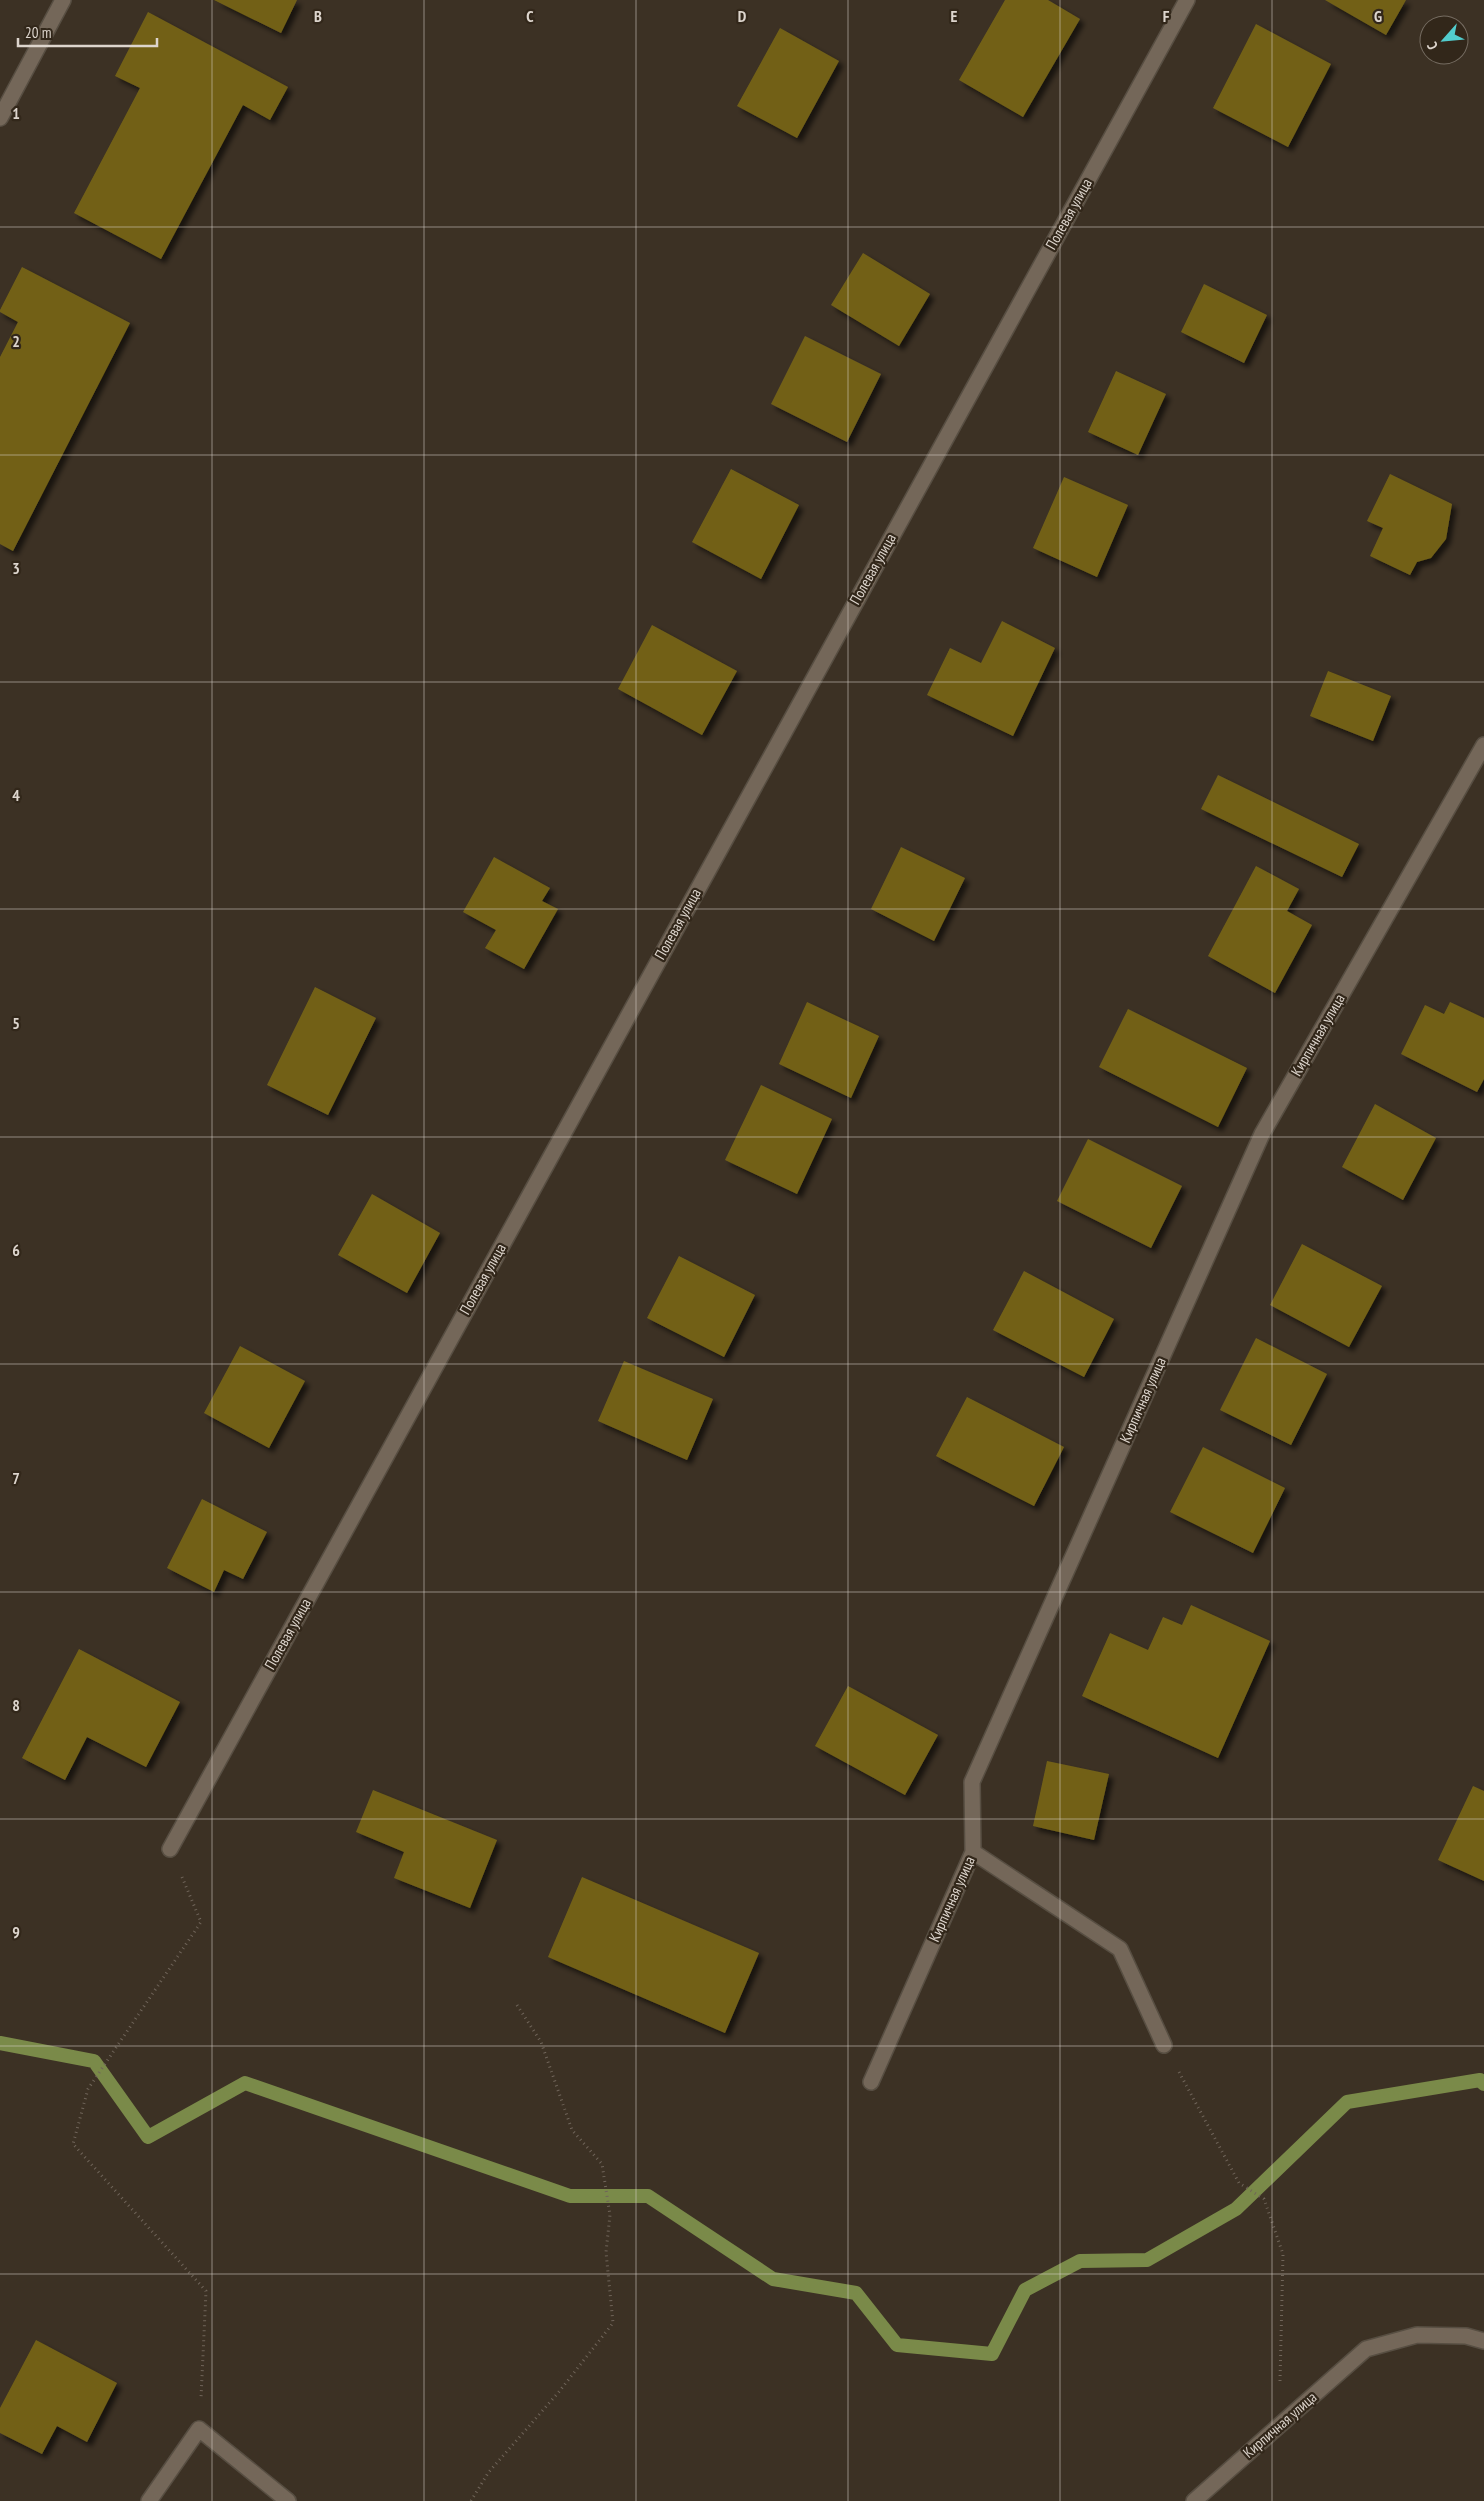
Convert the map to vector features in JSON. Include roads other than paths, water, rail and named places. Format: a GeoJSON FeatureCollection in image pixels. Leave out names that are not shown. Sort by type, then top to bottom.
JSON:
{"type":"FeatureCollection","features":[{"type":"Feature","properties":{"kind":"street"},"geometry":{"type":"LineString","coordinates":[[0,118],[63,0]]}},
{"type":"Feature","properties":{"kind":"street","name":"Полевая улица"},"geometry":{"type":"LineString","coordinates":[[170,1849],[1187,0]]}},
{"type":"Feature","properties":{"kind":"street","name":"Кирпичная улица"},"geometry":{"type":"LineString","coordinates":[[871,2082],[973,1852],[972,1782],[1262,1134],[1484,745]]}},
{"type":"Feature","properties":{"kind":"street"},"geometry":{"type":"LineString","coordinates":[[973,1852],[1120,1949],[1164,2045]]}},
{"type":"Feature","properties":{"kind":"street","name":"Кирпичная улица"},"geometry":{"type":"LineString","coordinates":[[1194,2501],[1366,2349],[1417,2335],[1466,2336],[1484,2341]]}},
{"type":"Feature","properties":{"kind":"street"},"geometry":{"type":"LineString","coordinates":[[149,2501],[199,2429],[288,2501]]}},
{"type":"Feature","properties":{"kind":"waterway"},"geometry":{"type":"LineString","coordinates":[[0,2043],[94,2061],[148,2137],[245,2083],[570,2196],[648,2196],[773,2279],[856,2293],[897,2345],[992,2354],[1025,2290],[1080,2261],[1147,2260],[1236,2209],[1347,2102],[1480,2080],[1484,2084]]}}]}
